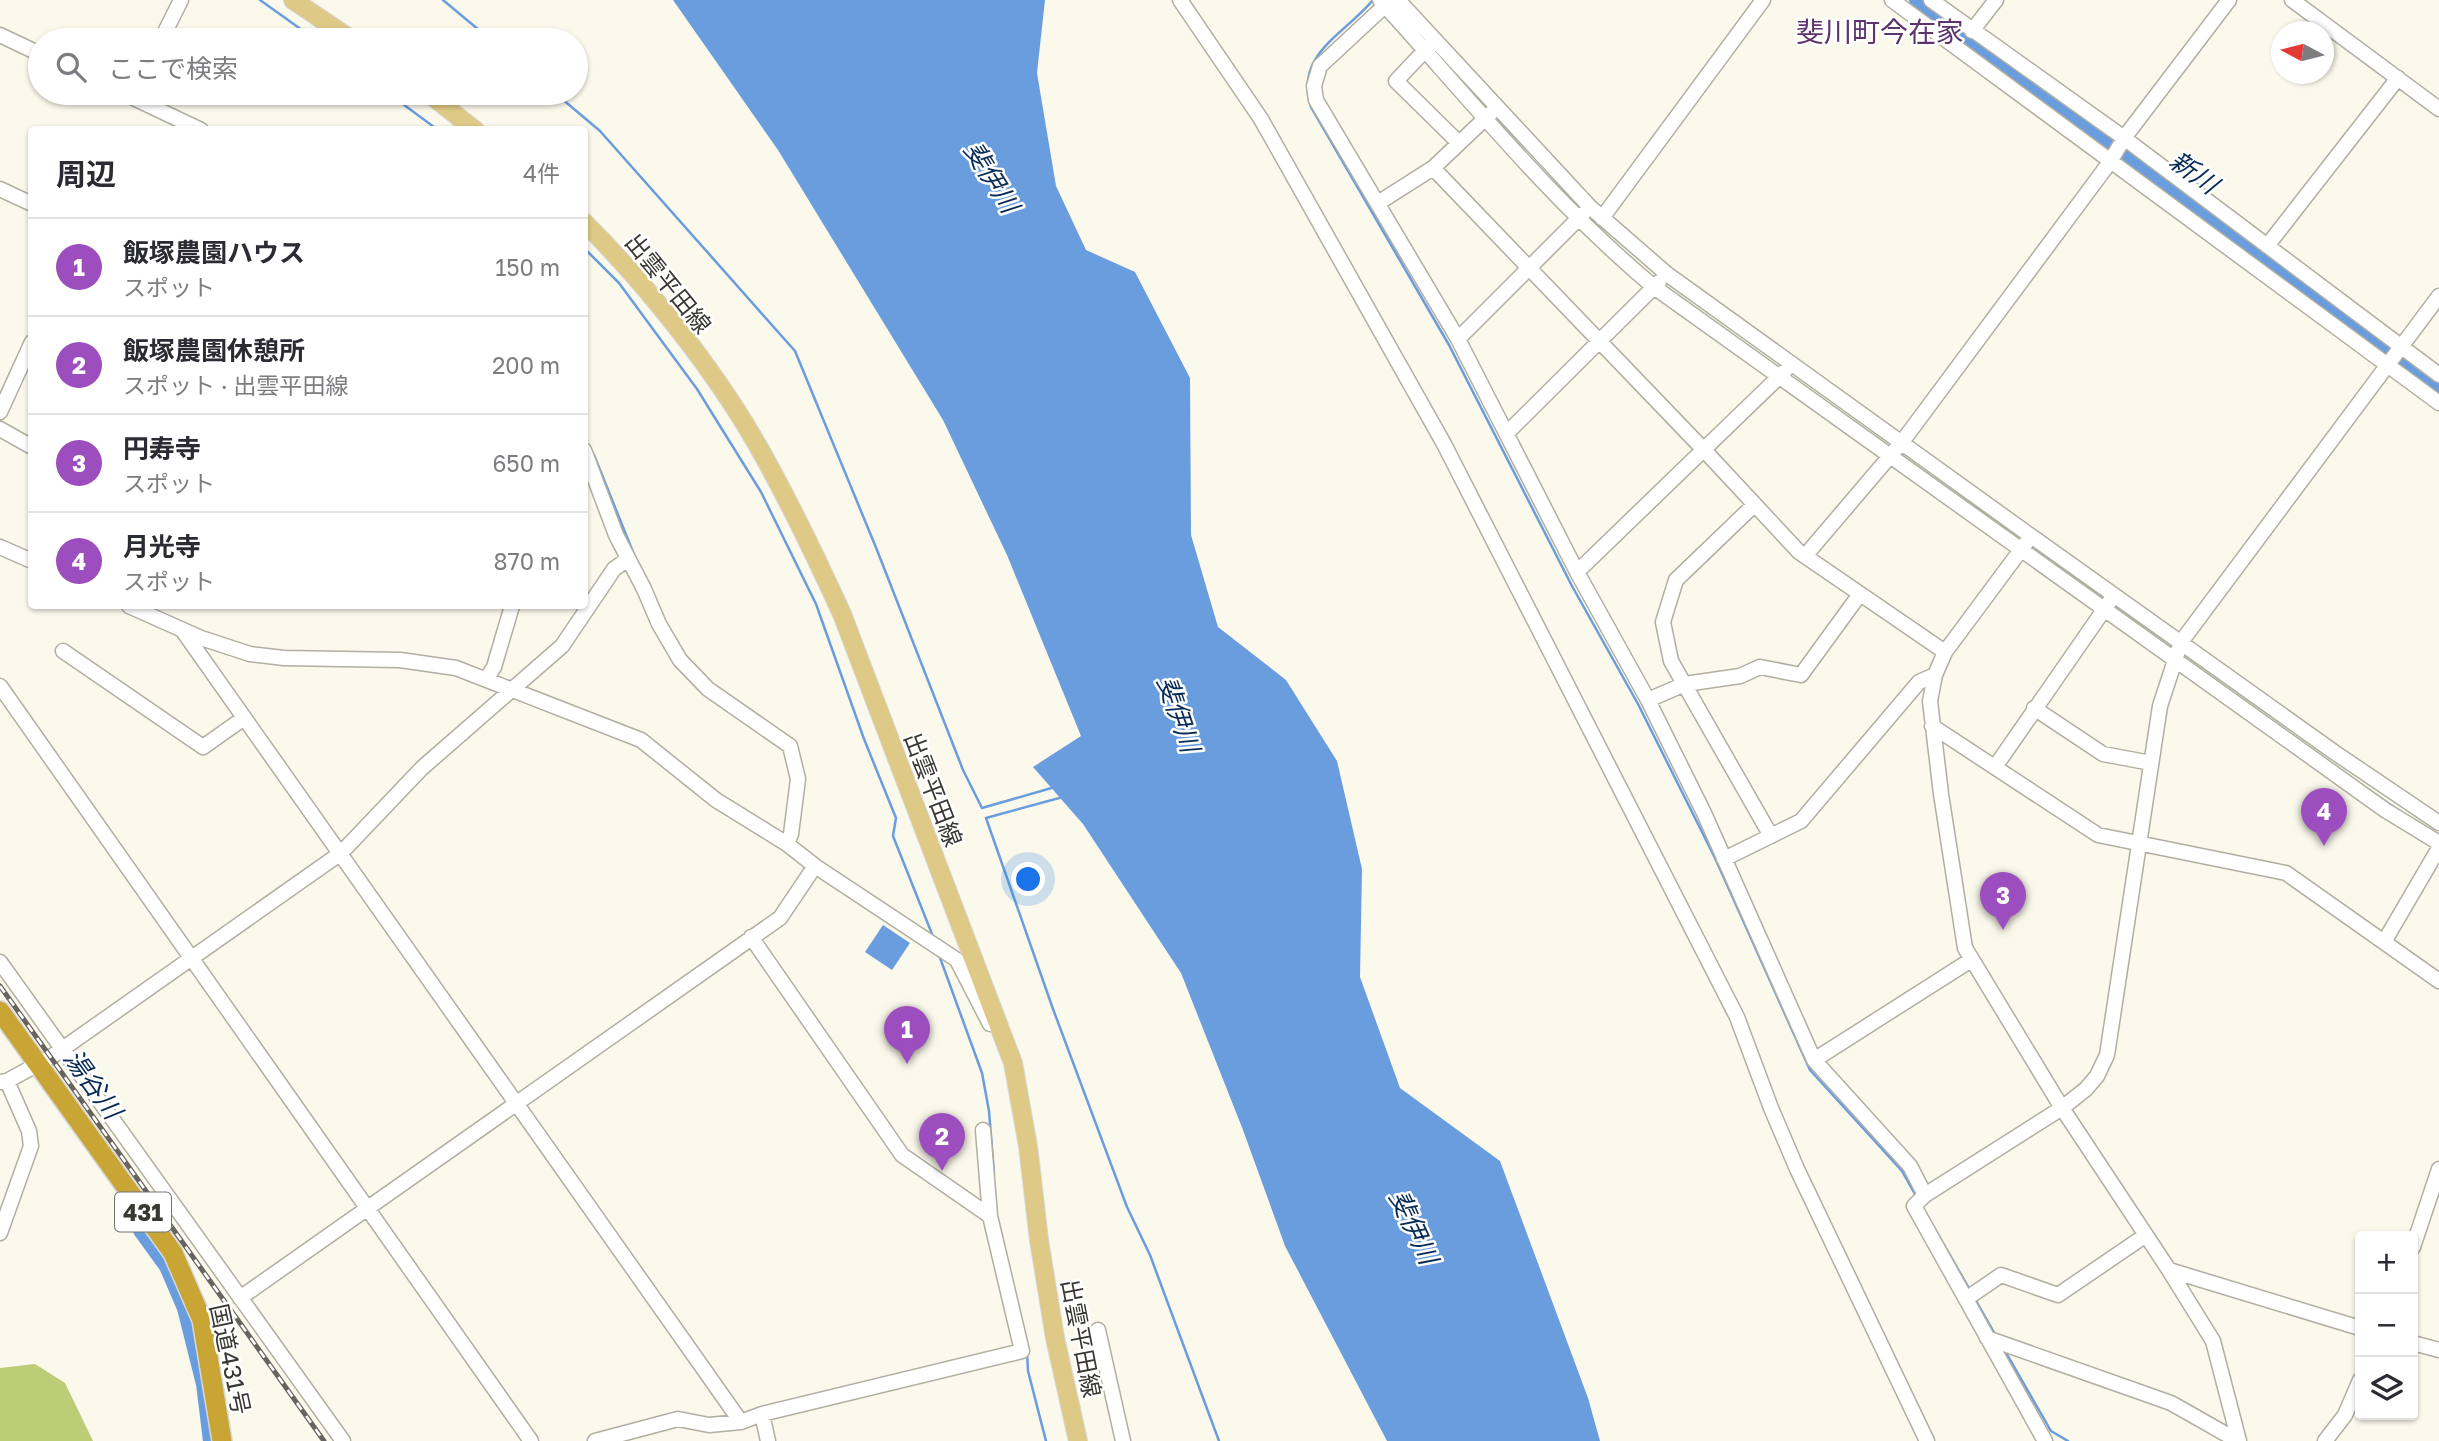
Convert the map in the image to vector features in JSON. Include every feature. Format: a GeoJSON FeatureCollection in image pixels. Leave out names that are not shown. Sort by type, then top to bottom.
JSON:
{"type":"FeatureCollection","features":[{"type":"Feature","properties":{"kind":"highway","name":"国道431号"},"geometry":{"type":"LineString","coordinates":[[0,1011],[173,1254],[202,1320],[222,1441]]}},
{"type":"Feature","properties":{"kind":"main road"},"geometry":{"type":"LineString","coordinates":[[293,0],[334,28]]}},
{"type":"Feature","properties":{"kind":"main road"},"geometry":{"type":"LineString","coordinates":[[443,105],[470,126]]}},
{"type":"Feature","properties":{"kind":"main road","name":"出雲平田線"},"geometry":{"type":"LineString","coordinates":[[588,226],[666,314],[723,393],[757,445],[817,559],[842,614],[1013,1063],[1028,1146],[1039,1240],[1055,1338],[1078,1441]]}},
{"type":"Feature","properties":{"kind":"street"},"geometry":{"type":"LineString","coordinates":[[167,28],[181,0]]}},
{"type":"Feature","properties":{"kind":"street"},"geometry":{"type":"LineString","coordinates":[[1180,0],[1262,119],[1265,129],[1444,444],[1737,1017],[1797,1169],[1885,1358],[1927,1441]]}},
{"type":"Feature","properties":{"kind":"street"},"geometry":{"type":"LineString","coordinates":[[1602,218],[1763,0]]}},
{"type":"Feature","properties":{"kind":"street"},"geometry":{"type":"LineString","coordinates":[[1892,0],[2112,158],[2439,403]]}},
{"type":"Feature","properties":{"kind":"street"},"geometry":{"type":"LineString","coordinates":[[1931,0],[1972,32],[2124,138],[2439,375]]}},
{"type":"Feature","properties":{"kind":"street"},"geometry":{"type":"LineString","coordinates":[[1972,32],[1996,0]]}},
{"type":"Feature","properties":{"kind":"street"},"geometry":{"type":"LineString","coordinates":[[1805,556],[1902,442],[2112,158],[2124,138],[2229,0]]}},
{"type":"Feature","properties":{"kind":"street"},"geometry":{"type":"LineString","coordinates":[[2292,0],[2439,109]]}},
{"type":"Feature","properties":{"kind":"street"},"geometry":{"type":"LineString","coordinates":[[1925,1195],[1910,1166],[1814,1060],[1704,813],[1648,700],[1577,572],[1458,339],[1316,100],[1314,86],[1320,66],[1389,2],[1429,45],[1497,107],[1602,218],[1891,456],[2439,846],[2384,942]]}},
{"type":"Feature","properties":{"kind":"street"},"geometry":{"type":"LineString","coordinates":[[1,37],[28,49]]}},
{"type":"Feature","properties":{"kind":"street"},"geometry":{"type":"LineString","coordinates":[[1429,45],[1485,119],[1578,219],[1654,286],[1902,442],[2334,752],[2439,823]]}},
{"type":"Feature","properties":{"kind":"street"},"geometry":{"type":"LineString","coordinates":[[1429,45],[1396,81],[1459,144]]}},
{"type":"Feature","properties":{"kind":"street"},"geometry":{"type":"LineString","coordinates":[[2267,246],[2398,78]]}},
{"type":"Feature","properties":{"kind":"street"},"geometry":{"type":"LineString","coordinates":[[157,105],[194,126]]}},
{"type":"Feature","properties":{"kind":"street"},"geometry":{"type":"LineString","coordinates":[[1378,203],[1433,168],[1497,107]]}},
{"type":"Feature","properties":{"kind":"street"},"geometry":{"type":"LineString","coordinates":[[1433,168],[1799,552],[1945,652]]}},
{"type":"Feature","properties":{"kind":"street"},"geometry":{"type":"LineString","coordinates":[[0,189],[28,202]]}},
{"type":"Feature","properties":{"kind":"street"},"geometry":{"type":"LineString","coordinates":[[1458,339],[1590,207]]}},
{"type":"Feature","properties":{"kind":"street"},"geometry":{"type":"LineString","coordinates":[[1507,433],[1667,274]]}},
{"type":"Feature","properties":{"kind":"street"},"geometry":{"type":"LineString","coordinates":[[2046,1439],[1914,1206],[1925,1195],[2062,1108],[2097,1076],[2107,1055],[2160,706],[2181,642],[2439,296]]}},
{"type":"Feature","properties":{"kind":"street"},"geometry":{"type":"LineString","coordinates":[[0,412],[28,351]]}},
{"type":"Feature","properties":{"kind":"street"},"geometry":{"type":"LineString","coordinates":[[1577,572],[1786,370]]}},
{"type":"Feature","properties":{"kind":"street"},"geometry":{"type":"LineString","coordinates":[[0,429],[28,445]]}},
{"type":"Feature","properties":{"kind":"street"},"geometry":{"type":"LineString","coordinates":[[588,461],[615,535],[680,660],[708,689],[790,746],[798,779],[787,844]]}},
{"type":"Feature","properties":{"kind":"street"},"geometry":{"type":"LineString","coordinates":[[1754,505],[1676,580],[1662,622],[1671,661],[1771,836]]}},
{"type":"Feature","properties":{"kind":"street"},"geometry":{"type":"LineString","coordinates":[[2031,536],[1945,652],[1935,676],[1930,701],[1965,948],[2062,1108],[2213,1342],[2239,1441]]}},
{"type":"Feature","properties":{"kind":"street"},"geometry":{"type":"LineString","coordinates":[[0,547],[28,559]]}},
{"type":"Feature","properties":{"kind":"street"},"geometry":{"type":"LineString","coordinates":[[588,608],[614,569],[628,559]]}},
{"type":"Feature","properties":{"kind":"street"},"geometry":{"type":"LineString","coordinates":[[1648,700],[1685,684],[1740,676],[1760,667],[1801,675],[1860,594]]}},
{"type":"Feature","properties":{"kind":"street"},"geometry":{"type":"LineString","coordinates":[[1995,767],[2115,594]]}},
{"type":"Feature","properties":{"kind":"street"},"geometry":{"type":"LineString","coordinates":[[136,609],[201,638],[250,654],[284,658],[400,660],[456,668],[641,740],[716,800],[787,844],[957,960],[1004,1054],[1013,1063]]}},
{"type":"Feature","properties":{"kind":"street"},"geometry":{"type":"LineString","coordinates":[[487,678],[494,667],[511,609]]}},
{"type":"Feature","properties":{"kind":"street"},"geometry":{"type":"LineString","coordinates":[[0,1233],[31,1146],[29,1131],[4,1081],[51,1057],[61,1047],[341,853],[422,768],[562,646],[587,609]]}},
{"type":"Feature","properties":{"kind":"street"},"geometry":{"type":"LineString","coordinates":[[2149,639],[2159,626]]}},
{"type":"Feature","properties":{"kind":"street"},"geometry":{"type":"LineString","coordinates":[[181,629],[741,1422]]}},
{"type":"Feature","properties":{"kind":"street"},"geometry":{"type":"LineString","coordinates":[[63,651],[203,747],[244,718]]}},
{"type":"Feature","properties":{"kind":"street"},"geometry":{"type":"LineString","coordinates":[[1724,859],[1801,821],[1919,682],[1935,676]]}},
{"type":"Feature","properties":{"kind":"street"},"geometry":{"type":"LineString","coordinates":[[2228,696],[2237,682]]}},
{"type":"Feature","properties":{"kind":"street"},"geometry":{"type":"LineString","coordinates":[[0,685],[531,1441]]}},
{"type":"Feature","properties":{"kind":"street"},"geometry":{"type":"LineString","coordinates":[[2034,708],[2103,754],[2151,763]]}},
{"type":"Feature","properties":{"kind":"street"},"geometry":{"type":"LineString","coordinates":[[1932,726],[2098,835],[2286,873],[2439,981]]}},
{"type":"Feature","properties":{"kind":"street"},"geometry":{"type":"LineString","coordinates":[[2306,752],[2316,739]]}},
{"type":"Feature","properties":{"kind":"street"},"geometry":{"type":"LineString","coordinates":[[2325,766],[2334,752]]}},
{"type":"Feature","properties":{"kind":"street"},"geometry":{"type":"LineString","coordinates":[[2385,810],[2395,793]]}},
{"type":"Feature","properties":{"kind":"street"},"geometry":{"type":"LineString","coordinates":[[240,1298],[779,918],[816,866]]}},
{"type":"Feature","properties":{"kind":"street"},"geometry":{"type":"LineString","coordinates":[[751,937],[902,1155],[990,1216]]}},
{"type":"Feature","properties":{"kind":"street"},"geometry":{"type":"LineString","coordinates":[[1814,1060],[1971,960]]}},
{"type":"Feature","properties":{"kind":"street"},"geometry":{"type":"LineString","coordinates":[[0,962],[343,1441]]}},
{"type":"Feature","properties":{"kind":"street"},"geometry":{"type":"LineString","coordinates":[[594,1441],[678,1419],[709,1425],[741,1422],[762,1414],[1022,1351],[990,1216],[982,1130]]}},
{"type":"Feature","properties":{"kind":"street"},"geometry":{"type":"LineString","coordinates":[[2418,1232],[2439,1168]]}},
{"type":"Feature","properties":{"kind":"street"},"geometry":{"type":"LineString","coordinates":[[1966,1299],[2001,1275],[2058,1295],[2146,1235]]}},
{"type":"Feature","properties":{"kind":"street"},"geometry":{"type":"LineString","coordinates":[[2169,1270],[2355,1326]]}},
{"type":"Feature","properties":{"kind":"street"},"geometry":{"type":"LineString","coordinates":[[1098,1330],[1123,1441]]}},
{"type":"Feature","properties":{"kind":"street"},"geometry":{"type":"LineString","coordinates":[[1987,1338],[2171,1403],[2239,1441]]}},
{"type":"Feature","properties":{"kind":"street"},"geometry":{"type":"LineString","coordinates":[[2418,1344],[2439,1350]]}},
{"type":"Feature","properties":{"kind":"street"},"geometry":{"type":"LineString","coordinates":[[2325,1441],[2345,1415],[2355,1392]]}},
{"type":"Feature","properties":{"kind":"street"},"geometry":{"type":"LineString","coordinates":[[762,1414],[768,1441]]}},
{"type":"Feature","properties":{"kind":"green space"},"geometry":{"type":"Polygon","coordinates":[[[35,1364],[65,1383],[93,1441],[0,1441],[0,1368],[35,1364]]]}},
{"type":"Feature","properties":{"kind":"water","name":"斐伊川"},"geometry":{"type":"Polygon","coordinates":[[[673,0],[1045,0],[1037,73],[1056,186],[1086,250],[1135,272],[1190,378],[1191,535],[1218,627],[1286,680],[1337,761],[1362,869],[1360,977],[1400,1088],[1500,1161],[1588,1398],[1600,1441],[1387,1441],[1285,1246],[1181,973],[1083,824],[1033,767],[1081,736],[1007,555],[943,420],[778,150],[673,0]]]}},
{"type":"Feature","properties":{"kind":"water"},"geometry":{"type":"Polygon","coordinates":[[[883,925],[910,943],[892,970],[865,952],[883,925]]]}},
{"type":"Feature","properties":{"kind":"waterway"},"geometry":{"type":"LineString","coordinates":[[260,0],[299,28]]}},
{"type":"Feature","properties":{"kind":"waterway"},"geometry":{"type":"LineString","coordinates":[[443,0],[477,28]]}},
{"type":"Feature","properties":{"kind":"waterway"},"geometry":{"type":"LineString","coordinates":[[1373,0],[1336,35],[1316,59],[1309,73],[1311,107],[1449,345],[1572,586],[1638,704],[1715,858],[1810,1070],[1902,1171],[1916,1196]]}},
{"type":"Feature","properties":{"kind":"waterway","name":"新川"},"geometry":{"type":"LineString","coordinates":[[1918,0],[2439,386]]}},
{"type":"Feature","properties":{"kind":"waterway"},"geometry":{"type":"LineString","coordinates":[[404,105],[433,126]]}},
{"type":"Feature","properties":{"kind":"waterway"},"geometry":{"type":"LineString","coordinates":[[569,105],[600,131],[795,351],[963,770],[982,808],[1055,787]]}},
{"type":"Feature","properties":{"kind":"waterway"},"geometry":{"type":"LineString","coordinates":[[588,252],[619,283],[697,389],[761,492],[816,604],[864,739],[896,818],[893,836],[934,939]]}},
{"type":"Feature","properties":{"kind":"waterway"},"geometry":{"type":"LineString","coordinates":[[1788,375],[1800,383]]}},
{"type":"Feature","properties":{"kind":"waterway"},"geometry":{"type":"LineString","coordinates":[[591,453],[633,552]]}},
{"type":"Feature","properties":{"kind":"waterway"},"geometry":{"type":"LineString","coordinates":[[2363,786],[2401,812]]}},
{"type":"Feature","properties":{"kind":"waterway"},"geometry":{"type":"LineString","coordinates":[[1063,797],[986,818],[1127,1207],[1150,1255],[1219,1441]]}},
{"type":"Feature","properties":{"kind":"waterway"},"geometry":{"type":"LineString","coordinates":[[939,955],[982,1073],[989,1111],[994,1174]]}},
{"type":"Feature","properties":{"kind":"waterway"},"geometry":{"type":"LineString","coordinates":[[1921,1205],[1970,1290]]}},
{"type":"Feature","properties":{"kind":"waterway","name":"湯谷川"},"geometry":{"type":"LineString","coordinates":[[139,1221],[142,1230],[168,1266],[186,1308],[205,1384],[212,1441]]}},
{"type":"Feature","properties":{"kind":"waterway"},"geometry":{"type":"LineString","coordinates":[[1975,1299],[1996,1336]]}},
{"type":"Feature","properties":{"kind":"waterway"},"geometry":{"type":"LineString","coordinates":[[2005,1351],[2051,1431],[2068,1441]]}},
{"type":"Feature","properties":{"kind":"waterway"},"geometry":{"type":"LineString","coordinates":[[1027,1352],[1028,1371],[1046,1441]]}},
{"type":"Feature","properties":{"kind":"railway"},"geometry":{"type":"LineString","coordinates":[[0,986],[324,1441]]}},
{"type":"Feature","properties":{"kind":"place","name":"月光寺"},"geometry":{"type":"Point","coordinates":[2324,846]}},
{"type":"Feature","properties":{"kind":"place","name":"円寿寺"},"geometry":{"type":"Point","coordinates":[2003,930]}},
{"type":"Feature","properties":{"kind":"place","name":"飯塚農園ハウス"},"geometry":{"type":"Point","coordinates":[907,1064]}},
{"type":"Feature","properties":{"kind":"place","name":"飯塚農園休憩所"},"geometry":{"type":"Point","coordinates":[942,1171]}},
{"type":"Feature","properties":{"kind":"district","name":"斐川町今在家"},"geometry":{"type":"Point","coordinates":[1880,31]}}]}
